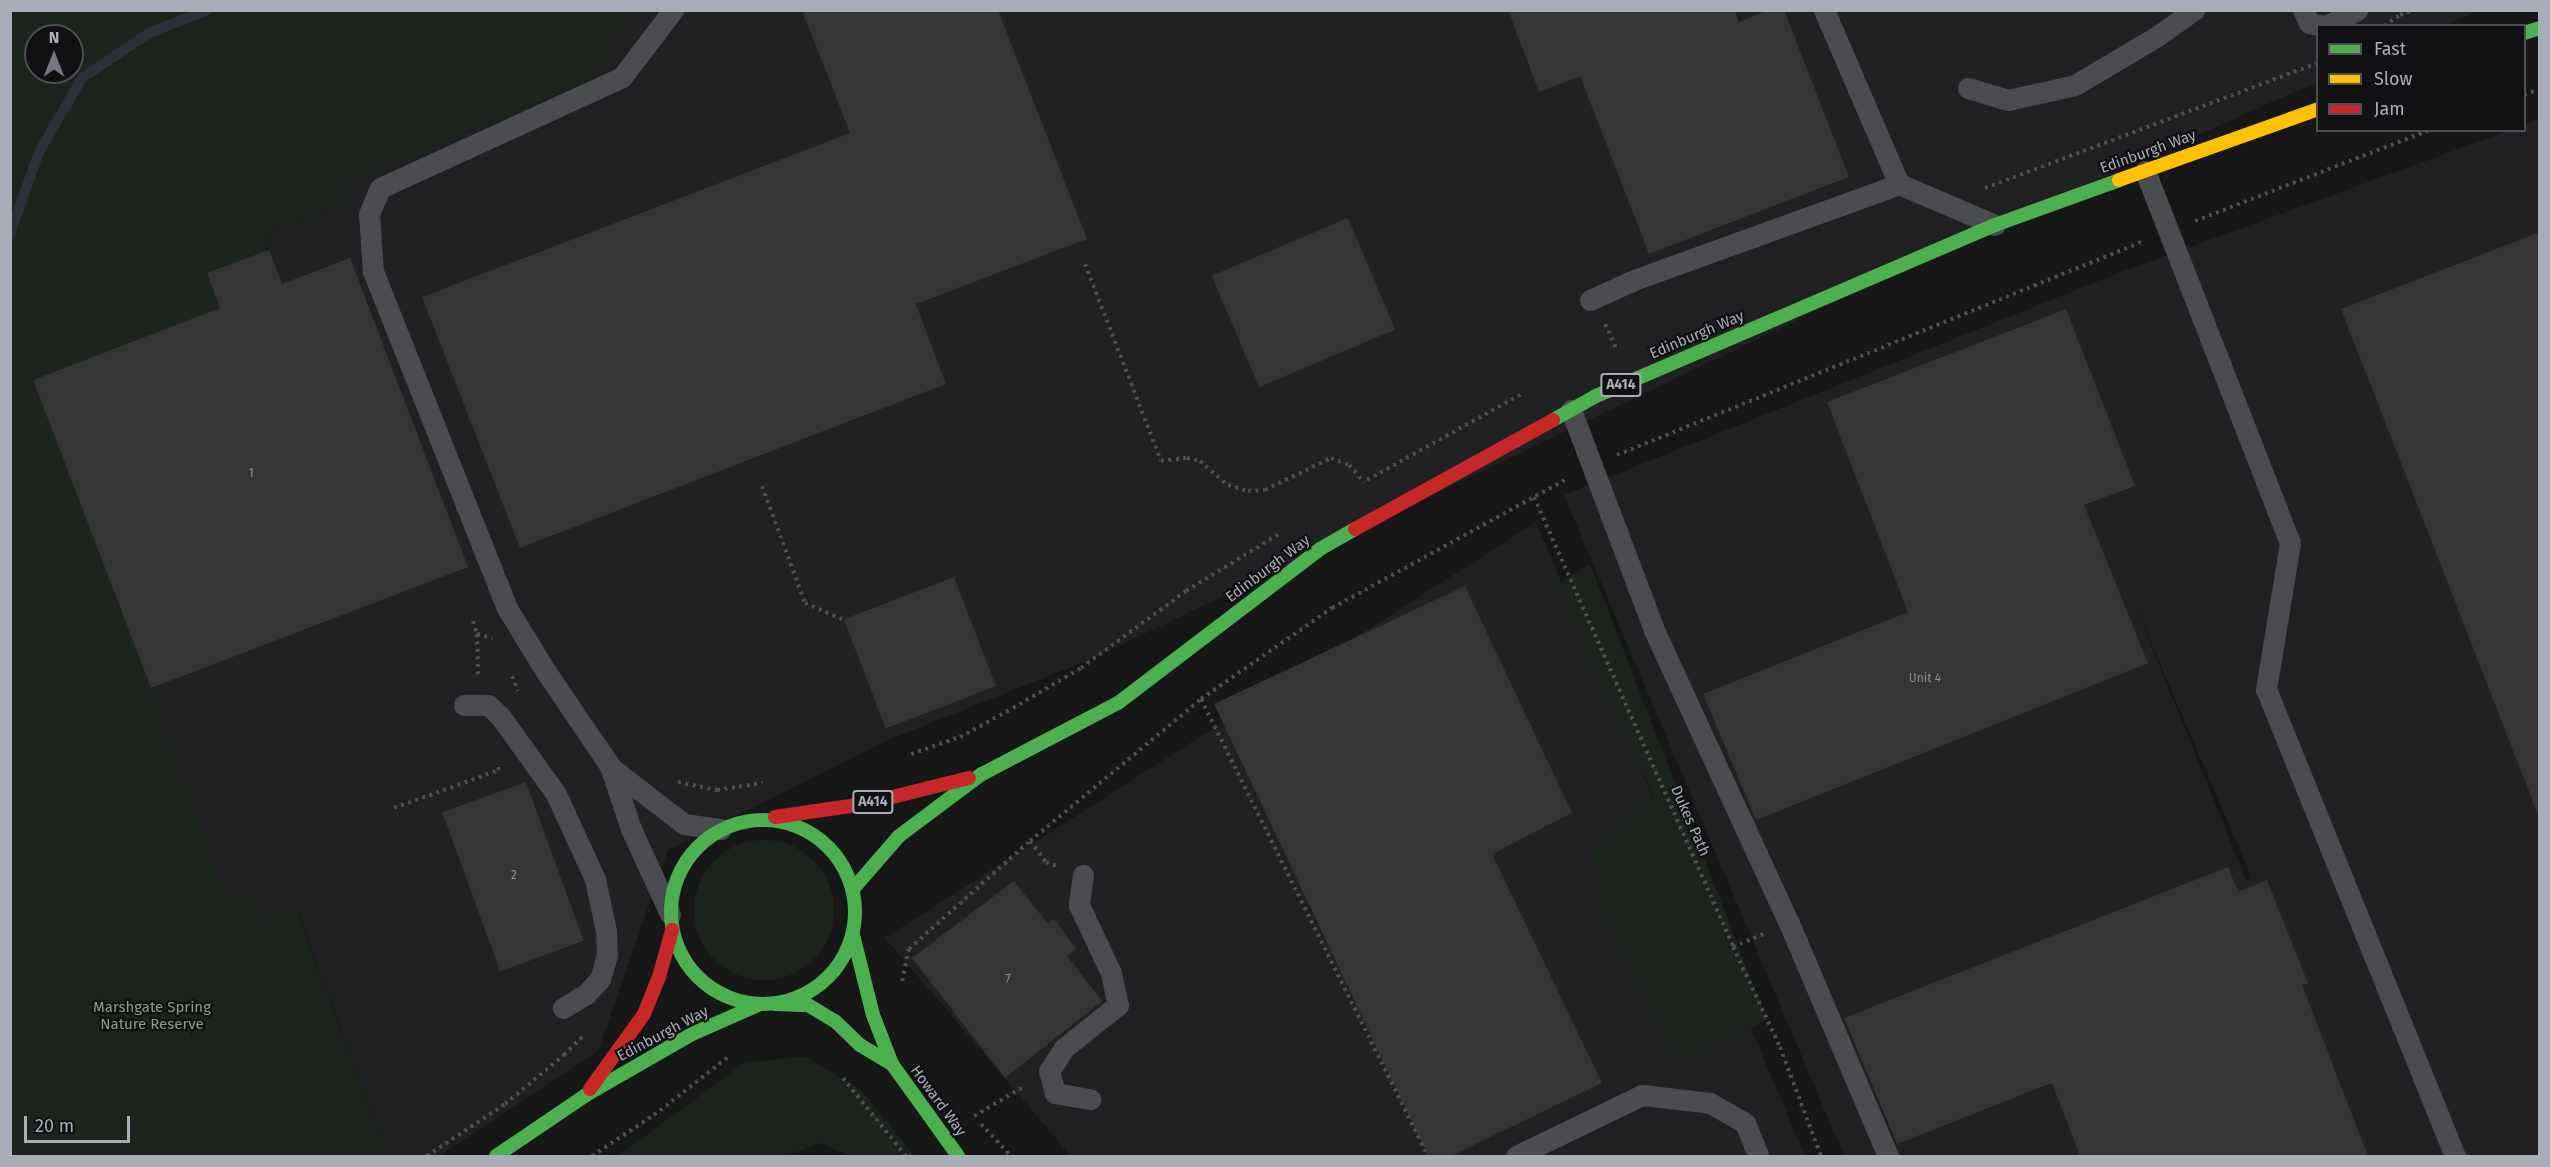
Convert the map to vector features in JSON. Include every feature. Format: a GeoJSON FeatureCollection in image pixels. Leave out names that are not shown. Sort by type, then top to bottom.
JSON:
{"type":"FeatureCollection","features":[{"type":"Feature","properties":{"kind":"main road","name":"Edinburgh Way"},"geometry":{"type":"LineString","coordinates":[[853,889],[899,836],[982,774],[1118,703],[1320,549],[1596,396],[1995,225],[2316,110]]}},
{"type":"Feature","properties":{"kind":"main road","name":"Edinburgh Way"},"geometry":{"type":"LineString","coordinates":[[763,819],[864,804],[982,774]]}},
{"type":"Feature","properties":{"kind":"main road"},"geometry":{"type":"LineString","coordinates":[[775,1004],[803,996],[826,980],[843,959],[853,935],[856,920],[853,889],[840,860],[830,848],[806,830],[792,824],[763,819],[741,822],[721,829],[702,842],[683,865],[674,884],[671,922],[684,960],[707,986],[739,1002],[758,1005],[808,1005],[835,1021],[860,1045],[892,1064]]}},
{"type":"Feature","properties":{"kind":"main road","name":"Edinburgh Way"},"geometry":{"type":"LineString","coordinates":[[586,1095],[644,1014],[659,977],[671,922]]}},
{"type":"Feature","properties":{"kind":"main road"},"geometry":{"type":"LineString","coordinates":[[853,935],[873,1015],[892,1064]]}},
{"type":"Feature","properties":{"kind":"main road","name":"Edinburgh Way"},"geometry":{"type":"LineString","coordinates":[[496,1156],[586,1095],[692,1034],[758,1005]]}},
{"type":"Feature","properties":{"kind":"main road","name":"Howard Way"},"geometry":{"type":"LineString","coordinates":[[892,1064],[958,1156]]}},
{"type":"Feature","properties":{"kind":"lane"},"geometry":{"type":"LineString","coordinates":[[671,922],[631,829],[610,766],[507,608],[373,272],[369,213],[380,188],[622,76],[673,10]]}},
{"type":"Feature","properties":{"kind":"lane"},"geometry":{"type":"LineString","coordinates":[[1824,10],[1899,184],[1995,225]]}},
{"type":"Feature","properties":{"kind":"lane"},"geometry":{"type":"LineString","coordinates":[[1968,88],[2008,100],[2075,85],[2156,37],[2194,10]]}},
{"type":"Feature","properties":{"kind":"lane"},"geometry":{"type":"LineString","coordinates":[[2303,10],[2309,23],[2316,24]]}},
{"type":"Feature","properties":{"kind":"lane"},"geometry":{"type":"LineString","coordinates":[[2329,24],[2357,10]]}},
{"type":"Feature","properties":{"kind":"lane"},"geometry":{"type":"LineString","coordinates":[[2145,171],[2290,543],[2266,689],[2455,1156]]}},
{"type":"Feature","properties":{"kind":"lane"},"geometry":{"type":"LineString","coordinates":[[1590,300],[1634,280],[1899,184]]}},
{"type":"Feature","properties":{"kind":"lane"},"geometry":{"type":"LineString","coordinates":[[1571,410],[1654,630],[1789,923],[1888,1156]]}},
{"type":"Feature","properties":{"kind":"lane"},"geometry":{"type":"LineString","coordinates":[[472,705],[488,705],[500,716],[556,795],[595,879],[606,931],[607,955],[600,979],[586,994],[563,1008]]}},
{"type":"Feature","properties":{"kind":"lane"},"geometry":{"type":"LineString","coordinates":[[610,766],[652,802],[684,824],[721,829]]}},
{"type":"Feature","properties":{"kind":"lane"},"geometry":{"type":"LineString","coordinates":[[1083,875],[1079,905],[1111,973],[1118,1005],[1064,1048],[1049,1071],[1055,1093],[1090,1099]]}},
{"type":"Feature","properties":{"kind":"lane"},"geometry":{"type":"LineString","coordinates":[[1516,1156],[1642,1095],[1710,1103],[1745,1123],[1758,1156]]}},
{"type":"Feature","properties":{"kind":"path"},"geometry":{"type":"LineString","coordinates":[[2387,24],[2400,15],[2415,10]]}},
{"type":"Feature","properties":{"kind":"path"},"geometry":{"type":"LineString","coordinates":[[1947,205],[2316,64]]}},
{"type":"Feature","properties":{"kind":"path"},"geometry":{"type":"LineString","coordinates":[[1635,447],[2167,232],[2425,132]]}},
{"type":"Feature","properties":{"kind":"path"},"geometry":{"type":"LineString","coordinates":[[1085,264],[1161,461],[1187,458],[1200,461],[1228,485],[1248,491],[1265,490],[1331,458],[1349,465],[1364,482]]}},
{"type":"Feature","properties":{"kind":"path"},"geometry":{"type":"LineString","coordinates":[[1606,352],[1627,343]]}},
{"type":"Feature","properties":{"kind":"path"},"geometry":{"type":"LineString","coordinates":[[1355,487],[1534,388]]}},
{"type":"Feature","properties":{"kind":"path"},"geometry":{"type":"LineString","coordinates":[[762,486],[805,603],[844,620]]}},
{"type":"Feature","properties":{"kind":"path"},"geometry":{"type":"LineString","coordinates":[[904,970],[909,949],[1030,841],[1201,699],[1332,608],[1542,492]]}},
{"type":"Feature","properties":{"kind":"path","name":"Dukes Path"},"geometry":{"type":"LineString","coordinates":[[1533,497],[1733,947],[1780,1047],[1821,1156]]}},
{"type":"Feature","properties":{"kind":"path"},"geometry":{"type":"LineString","coordinates":[[906,756],[960,737],[1081,668],[1186,591],[1281,532]]}},
{"type":"Feature","properties":{"kind":"path"},"geometry":{"type":"LineString","coordinates":[[472,705],[477,634],[473,621]]}},
{"type":"Feature","properties":{"kind":"path"},"geometry":{"type":"LineString","coordinates":[[477,634],[491,638],[499,645],[524,636]]}},
{"type":"Feature","properties":{"kind":"path"},"geometry":{"type":"LineString","coordinates":[[512,675],[519,695]]}},
{"type":"Feature","properties":{"kind":"path"},"geometry":{"type":"LineString","coordinates":[[1201,699],[1428,1156]]}},
{"type":"Feature","properties":{"kind":"path"},"geometry":{"type":"LineString","coordinates":[[394,808],[499,770],[495,760]]}},
{"type":"Feature","properties":{"kind":"path"},"geometry":{"type":"LineString","coordinates":[[675,781],[717,790],[774,782]]}},
{"type":"Feature","properties":{"kind":"path"},"geometry":{"type":"LineString","coordinates":[[1030,841],[1046,862],[1083,875]]}},
{"type":"Feature","properties":{"kind":"path"},"geometry":{"type":"LineString","coordinates":[[428,1156],[505,1104],[564,1055],[585,1033]]}},
{"type":"Feature","properties":{"kind":"path"},"geometry":{"type":"LineString","coordinates":[[592,1156],[654,1115],[728,1058]]}},
{"type":"Feature","properties":{"kind":"path"},"geometry":{"type":"LineString","coordinates":[[837,1071],[906,1156]]}},
{"type":"Feature","properties":{"kind":"path"},"geometry":{"type":"LineString","coordinates":[[974,1116],[1049,1071]]}},
{"type":"Feature","properties":{"kind":"shaded area"},"geometry":{"type":"Polygon","coordinates":[[[629,11],[2479,11],[2447,24],[2316,24],[2316,82],[1995,225],[1096,657],[881,743],[668,850],[598,1051],[439,1156],[387,1156],[297,909],[259,921],[224,895],[151,688],[33,380],[220,308],[207,273],[269,249],[264,235],[348,200],[342,183],[593,80],[629,11]]]}},
{"type":"Feature","properties":{"kind":"shaded area"},"geometry":{"type":"Polygon","coordinates":[[[2539,119],[2539,1156],[1844,1156],[1564,495],[2108,277],[2505,132],[2526,132],[2526,124],[2539,119]],[[2132,598],[2246,880],[2252,879],[2132,598]]]}},
{"type":"Feature","properties":{"kind":"shaded area"},"geometry":{"type":"Polygon","coordinates":[[[1536,522],[1805,1156],[1071,1156],[885,938],[1536,522]]]}},
{"type":"Feature","properties":{"kind":"green space","name":"Marshgate Spring Nature Reserve"},"geometry":{"type":"Polygon","coordinates":[[[10,11],[629,11],[593,80],[342,183],[348,200],[264,235],[269,250],[207,273],[220,308],[33,380],[151,688],[224,895],[245,887],[259,921],[296,908],[387,1156],[11,1156],[10,11]]]}},
{"type":"Feature","properties":{"kind":"green space"},"geometry":{"type":"Polygon","coordinates":[[[1590,564],[1767,1020],[1680,1061],[1598,903],[1592,852],[1653,795],[1557,585],[1590,564]]]}},
{"type":"Feature","properties":{"kind":"green space"},"geometry":{"type":"Polygon","coordinates":[[[764,840],[791,846],[803,852],[813,861],[822,871],[828,883],[834,910],[828,937],[822,949],[813,959],[803,968],[791,974],[764,980],[737,974],[725,968],[715,959],[706,949],[700,937],[694,910],[700,883],[706,871],[715,861],[725,852],[737,846],[764,840]]]}},
{"type":"Feature","properties":{"kind":"green space"},"geometry":{"type":"Polygon","coordinates":[[[807,1057],[862,1091],[914,1156],[852,1156],[819,1143],[786,1156],[618,1156],[745,1062],[807,1057]]]}},
{"type":"Feature","properties":{"kind":"building"},"geometry":{"type":"Polygon","coordinates":[[[802,10],[998,10],[1087,239],[916,304],[946,384],[520,548],[422,297],[850,133],[802,10]]]}},
{"type":"Feature","properties":{"kind":"building"},"geometry":{"type":"Polygon","coordinates":[[[1508,10],[1735,10],[1739,22],[1768,10],[1784,10],[1849,177],[1649,254],[1580,76],[1539,92],[1508,10]]]}},
{"type":"Feature","properties":{"kind":"building"},"geometry":{"type":"Polygon","coordinates":[[[1348,218],[1395,329],[1259,387],[1212,276],[1348,218]]]}},
{"type":"Feature","properties":{"kind":"building"},"geometry":{"type":"Polygon","coordinates":[[[2540,232],[2540,812],[2537,812],[2341,309],[2540,232]]]}},
{"type":"Feature","properties":{"kind":"building"},"geometry":{"type":"Polygon","coordinates":[[[269,250],[282,284],[350,258],[468,567],[151,688],[33,380],[220,308],[207,273],[269,250]]]}},
{"type":"Feature","properties":{"kind":"building"},"geometry":{"type":"Polygon","coordinates":[[[2066,309],[2135,486],[2084,505],[2148,663],[1756,820],[1703,694],[1908,612],[1827,402],[2066,309]]]}},
{"type":"Feature","properties":{"kind":"building"},"geometry":{"type":"Polygon","coordinates":[[[954,577],[996,686],[886,729],[844,619],[954,577]]]}},
{"type":"Feature","properties":{"kind":"building"},"geometry":{"type":"Polygon","coordinates":[[[1465,586],[1572,813],[1492,854],[1602,1083],[1451,1156],[1428,1156],[1214,704],[1465,586]]]}},
{"type":"Feature","properties":{"kind":"building"},"geometry":{"type":"Polygon","coordinates":[[[526,782],[584,941],[500,971],[442,812],[526,782]]]}},
{"type":"Feature","properties":{"kind":"building"},"geometry":{"type":"Polygon","coordinates":[[[2228,867],[2238,892],[2267,880],[2308,983],[2302,985],[2368,1156],[2080,1156],[2052,1083],[1897,1144],[1844,1018],[2228,867]]]}},
{"type":"Feature","properties":{"kind":"building"},"geometry":{"type":"Polygon","coordinates":[[[1014,881],[1048,924],[1054,919],[1076,949],[1067,956],[1102,1001],[1005,1078],[912,958],[1014,881]]]}},
{"type":"Feature","properties":{"kind":"waterway"},"geometry":{"type":"LineString","coordinates":[[10,234],[39,152],[82,78],[149,33],[207,10]]}},
{"type":"Feature","properties":{"kind":"traffic: fast"},"geometry":{"type":"LineString","coordinates":[[2526,32],[2540,28]]}},
{"type":"Feature","properties":{"kind":"traffic: fast"},"geometry":{"type":"LineString","coordinates":[[1553,420],[1596,396],[1995,225],[2119,180]]}},
{"type":"Feature","properties":{"kind":"traffic: fast"},"geometry":{"type":"LineString","coordinates":[[853,889],[899,836],[982,774],[1118,703],[1320,549],[1355,529]]}},
{"type":"Feature","properties":{"kind":"traffic: fast"},"geometry":{"type":"LineString","coordinates":[[763,820],[781,821],[798,827],[814,835],[828,847],[840,861],[848,877],[854,894],[855,912],[854,930],[848,947],[840,963],[828,977],[814,989],[798,997],[781,1003],[763,1004],[745,1003],[728,997],[712,989],[698,977],[686,963],[678,947],[672,930],[671,912],[672,894],[678,877],[686,861],[698,847],[712,835],[728,827],[745,821],[763,820]]}},
{"type":"Feature","properties":{"kind":"traffic: fast"},"geometry":{"type":"LineString","coordinates":[[853,935],[873,1015],[892,1064],[958,1156]]}},
{"type":"Feature","properties":{"kind":"traffic: fast"},"geometry":{"type":"LineString","coordinates":[[775,1004],[808,1005],[835,1021],[860,1045],[892,1064]]}},
{"type":"Feature","properties":{"kind":"traffic: fast"},"geometry":{"type":"LineString","coordinates":[[496,1156],[586,1095],[692,1034],[758,1005]]}},
{"type":"Feature","properties":{"kind":"traffic: slow"},"geometry":{"type":"LineString","coordinates":[[2119,180],[2316,110]]}},
{"type":"Feature","properties":{"kind":"traffic: jam"},"geometry":{"type":"LineString","coordinates":[[1355,529],[1553,420]]}},
{"type":"Feature","properties":{"kind":"traffic: jam"},"geometry":{"type":"LineString","coordinates":[[775,817],[864,804],[969,778]]}},
{"type":"Feature","properties":{"kind":"traffic: jam"},"geometry":{"type":"LineString","coordinates":[[590,1089],[644,1014],[659,977],[672,930]]}}]}
